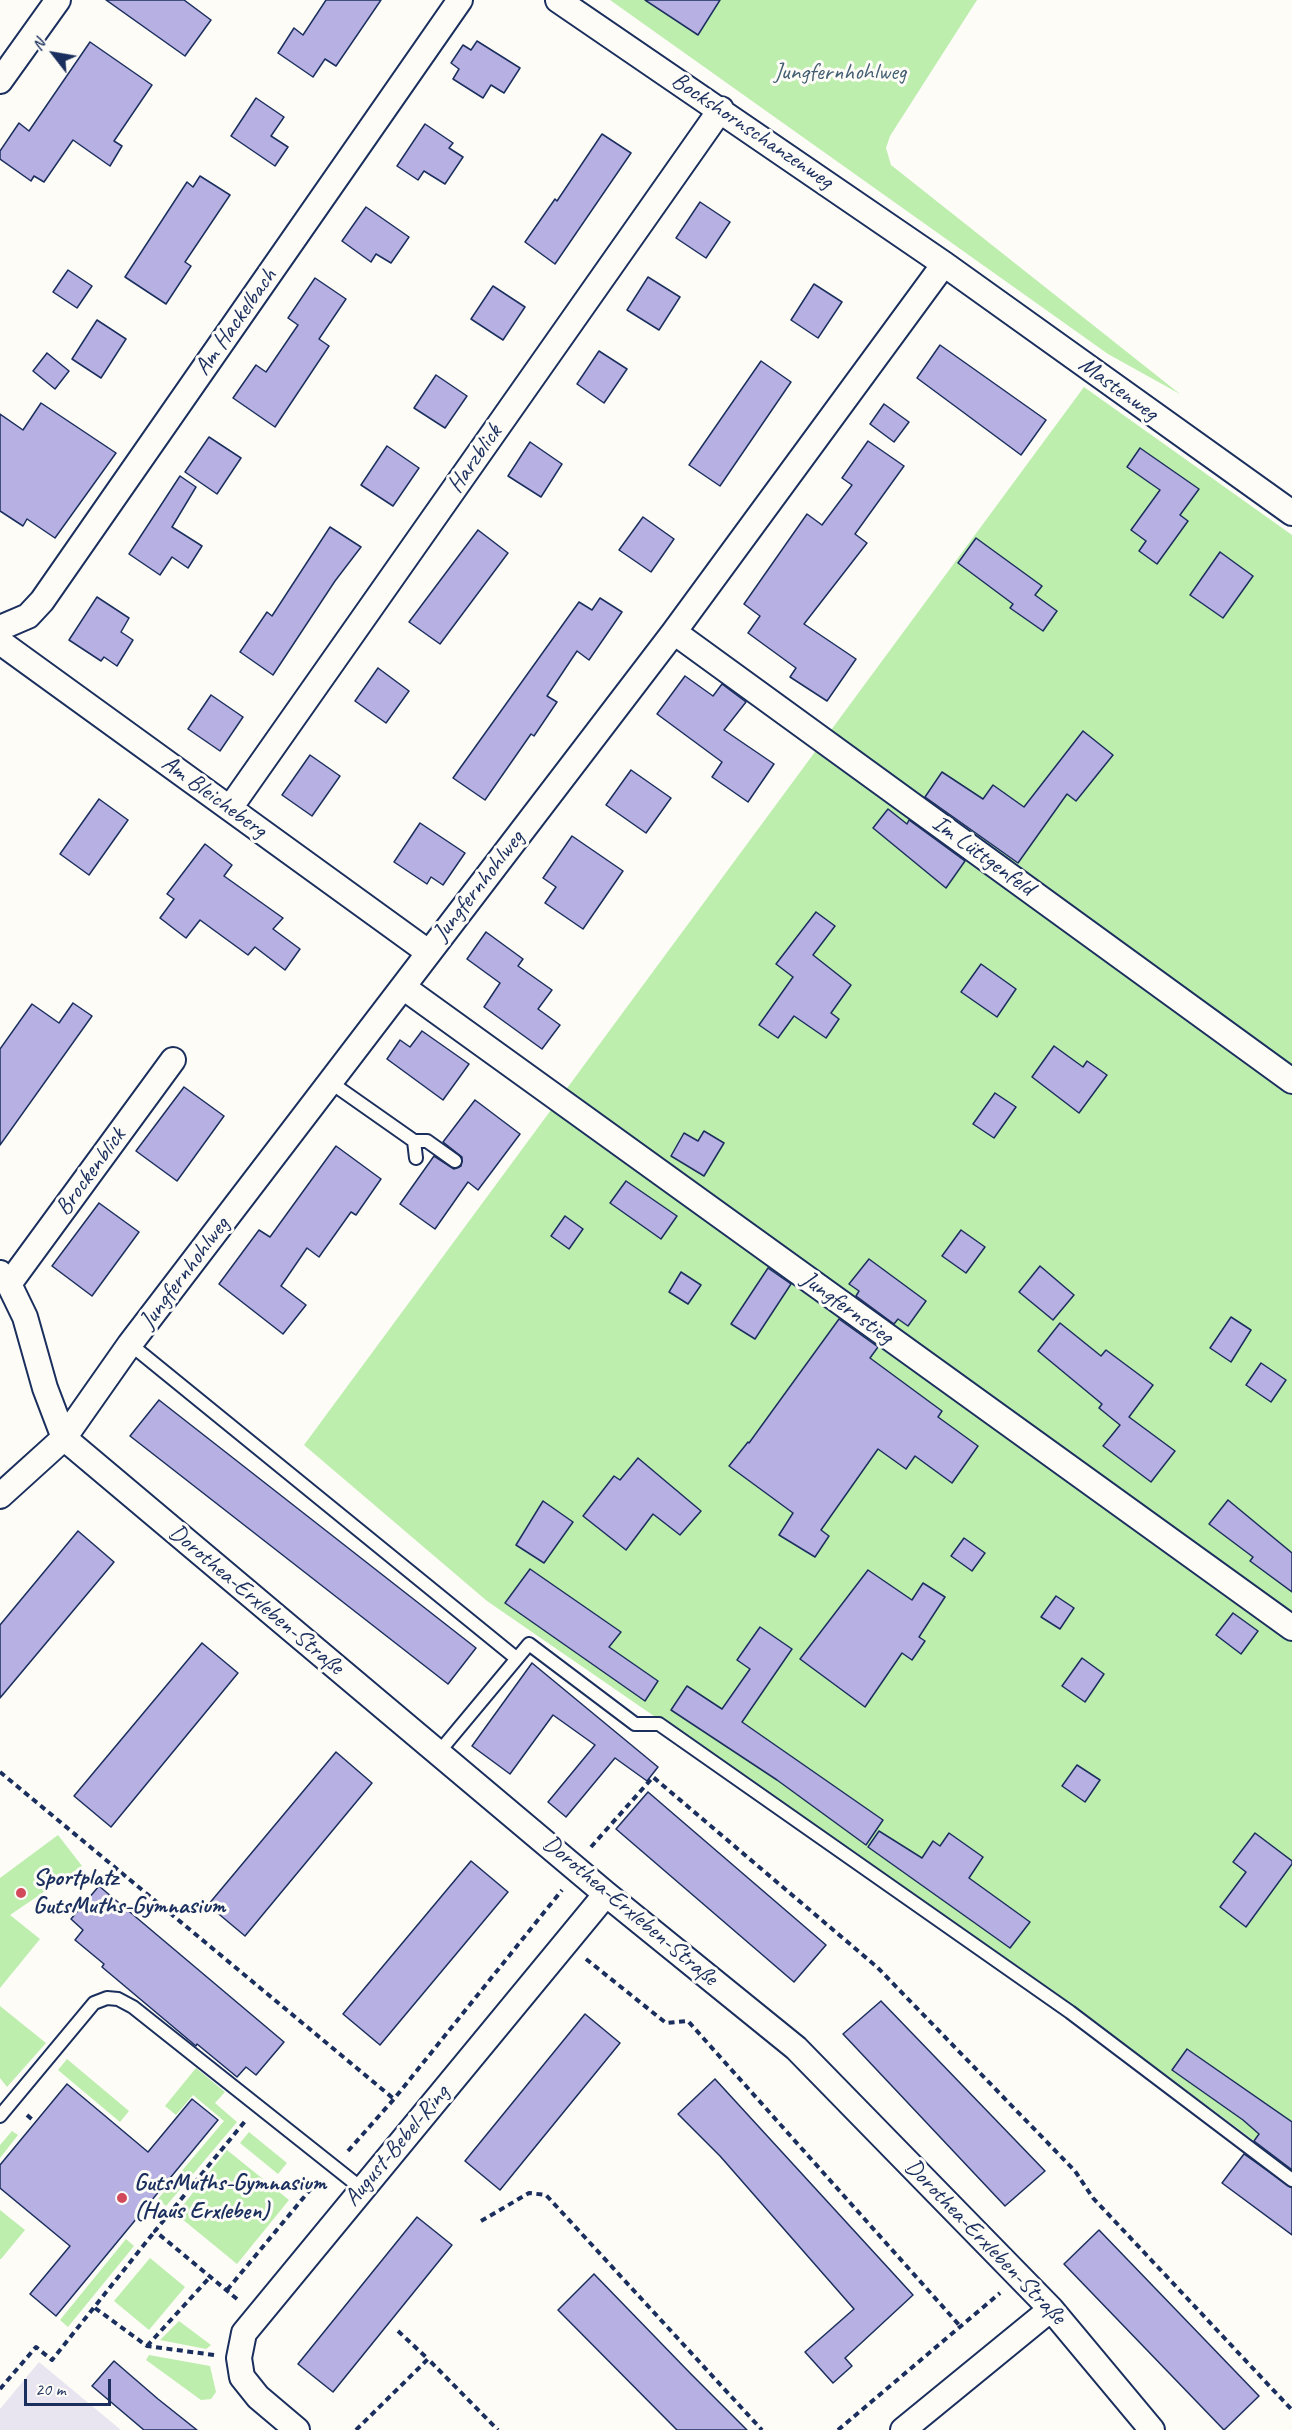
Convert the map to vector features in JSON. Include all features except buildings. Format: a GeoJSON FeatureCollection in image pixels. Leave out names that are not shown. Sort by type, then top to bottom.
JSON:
{"type":"FeatureCollection","features":[{"type":"Feature","properties":{"kind":"street"},"geometry":{"type":"LineString","coordinates":[[0,81],[58,0]]}},
{"type":"Feature","properties":{"kind":"street","name":"Am Hackelbach"},"geometry":{"type":"LineString","coordinates":[[0,628],[28,616],[42,601],[460,0]]}},
{"type":"Feature","properties":{"kind":"street","name":"Bockshornschanzenweg"},"geometry":{"type":"LineString","coordinates":[[558,0],[944,264]]}},
{"type":"Feature","properties":{"kind":"street","name":"Harzblick"},"geometry":{"type":"LineString","coordinates":[[230,808],[721,110]]}},
{"type":"Feature","properties":{"kind":"street","name":"Mastenweg"},"geometry":{"type":"LineString","coordinates":[[944,264],[1292,513]]}},
{"type":"Feature","properties":{"kind":"street","name":"Jungfernhohlweg"},"geometry":{"type":"LineString","coordinates":[[0,1496],[64,1438],[130,1344],[674,632],[944,264]]}},
{"type":"Feature","properties":{"kind":"street","name":"Im Lüttgenfeld"},"geometry":{"type":"LineString","coordinates":[[674,632],[1292,1081]]}},
{"type":"Feature","properties":{"kind":"street","name":"Am Bleicheberg"},"geometry":{"type":"LineString","coordinates":[[0,642],[428,952]]}},
{"type":"Feature","properties":{"kind":"street","name":"Jungfernstieg"},"geometry":{"type":"LineString","coordinates":[[403,987],[1292,1628]]}},
{"type":"Feature","properties":{"kind":"street","name":"Brockenblick"},"geometry":{"type":"LineString","coordinates":[[64,1438],[45,1388],[25,1317],[5,1279],[173,1060]]}},
{"type":"Feature","properties":{"kind":"street","name":"Dorothea-Erxleben-Straße"},"geometry":{"type":"LineString","coordinates":[[64,1438],[606,1894],[796,2048],[1052,2309],[1152,2430]]}},
{"type":"Feature","properties":{"kind":"street","name":"August-Bebel-Ring"},"geometry":{"type":"LineString","coordinates":[[297,2430],[258,2397],[242,2378],[239,2358],[244,2333],[418,2119],[606,1894]]}},
{"type":"Feature","properties":{"kind":"street"},"geometry":{"type":"LineString","coordinates":[[903,2430],[1052,2309]]}},
{"type":"Feature","properties":{"kind":"lane"},"geometry":{"type":"LineString","coordinates":[[330,1082],[414,1141],[427,1141],[455,1161]]}},
{"type":"Feature","properties":{"kind":"lane"},"geometry":{"type":"LineString","coordinates":[[414,1141],[416,1158]]}},
{"type":"Feature","properties":{"kind":"lane"},"geometry":{"type":"LineString","coordinates":[[130,1344],[516,1658]]}},
{"type":"Feature","properties":{"kind":"lane"},"geometry":{"type":"LineString","coordinates":[[439,1752],[529,1644],[635,1724],[659,1724],[1070,2012],[1292,2180]]}},
{"type":"Feature","properties":{"kind":"lane"},"geometry":{"type":"LineString","coordinates":[[0,2116],[94,2003],[106,1998],[118,1999],[134,2007],[362,2188]]}},
{"type":"Feature","properties":{"kind":"path"},"geometry":{"type":"LineString","coordinates":[[0,1772],[418,2119]]}},
{"type":"Feature","properties":{"kind":"path"},"geometry":{"type":"LineString","coordinates":[[226,2290],[324,2174],[335,2166],[394,2099],[569,1882],[574,1866],[652,1777],[877,1967],[1075,2171],[1093,2198],[1292,2410]]}},
{"type":"Feature","properties":{"kind":"path"},"geometry":{"type":"LineString","coordinates":[[566,1942],[666,2023],[688,2021],[960,2326]]}},
{"type":"Feature","properties":{"kind":"path"},"geometry":{"type":"LineString","coordinates":[[0,2389],[36,2347],[52,2360],[258,2106]]}},
{"type":"Feature","properties":{"kind":"path"},"geometry":{"type":"LineString","coordinates":[[482,2221],[529,2193],[546,2195],[762,2430]]}},
{"type":"Feature","properties":{"kind":"path"},"geometry":{"type":"LineString","coordinates":[[155,2231],[257,2315]]}},
{"type":"Feature","properties":{"kind":"path"},"geometry":{"type":"LineString","coordinates":[[838,2430],[1020,2276]]}},
{"type":"Feature","properties":{"kind":"path"},"geometry":{"type":"LineString","coordinates":[[147,2346],[210,2277]]}},
{"type":"Feature","properties":{"kind":"path"},"geometry":{"type":"LineString","coordinates":[[398,2331],[498,2430]]}},
{"type":"Feature","properties":{"kind":"path"},"geometry":{"type":"LineString","coordinates":[[356,2430],[428,2359]]}},
{"type":"Feature","properties":{"kind":"shaded area"},"geometry":{"type":"Polygon","coordinates":[[[39,2362],[121,2430],[0,2430],[0,2409],[39,2362]]]}},
{"type":"Feature","properties":{"kind":"green space","name":"Jungfernhohlweg"},"geometry":{"type":"Polygon","coordinates":[[[610,0],[977,0],[890,136],[886,148],[891,165],[1180,394],[1108,354],[610,0]]]}},
{"type":"Feature","properties":{"kind":"green space"},"geometry":{"type":"Polygon","coordinates":[[[1084,387],[1292,535],[1292,2169],[1056,1993],[487,1601],[304,1445],[1084,387]]]}},
{"type":"Feature","properties":{"kind":"green space","name":"Sportplatz GutsMuths-Gymnasium"},"geometry":{"type":"Polygon","coordinates":[[[58,1835],[82,1866],[10,1915],[40,1939],[0,1988],[0,1878],[58,1835]]]}},
{"type":"Feature","properties":{"kind":"green space"},"geometry":{"type":"Polygon","coordinates":[[[0,2006],[46,2043],[7,2087],[0,2078],[0,2006]]]}},
{"type":"Feature","properties":{"kind":"green space"},"geometry":{"type":"Polygon","coordinates":[[[67,2059],[129,2111],[120,2122],[58,2070],[67,2059]]]}},
{"type":"Feature","properties":{"kind":"green space"},"geometry":{"type":"Polygon","coordinates":[[[196,2068],[225,2092],[215,2103],[237,2122],[166,2206],[158,2199],[224,2121],[193,2095],[176,2115],[165,2106],[196,2068]]]}},
{"type":"Feature","properties":{"kind":"green space"},"geometry":{"type":"Polygon","coordinates":[[[12,2131],[18,2135],[0,2158],[0,2145],[12,2131]]]}},
{"type":"Feature","properties":{"kind":"green space"},"geometry":{"type":"Polygon","coordinates":[[[249,2132],[287,2163],[278,2174],[240,2143],[249,2132]]]}},
{"type":"Feature","properties":{"kind":"green space"},"geometry":{"type":"Polygon","coordinates":[[[227,2150],[289,2200],[237,2264],[176,2214],[227,2150]]]}},
{"type":"Feature","properties":{"kind":"green space"},"geometry":{"type":"Polygon","coordinates":[[[0,2210],[25,2230],[1,2259],[0,2259],[0,2210]]]}},
{"type":"Feature","properties":{"kind":"green space"},"geometry":{"type":"Polygon","coordinates":[[[126,2239],[134,2246],[68,2327],[60,2320],[126,2239]]]}},
{"type":"Feature","properties":{"kind":"green space"},"geometry":{"type":"Polygon","coordinates":[[[150,2258],[185,2287],[149,2330],[114,2301],[150,2258]]]}},
{"type":"Feature","properties":{"kind":"green space"},"geometry":{"type":"Polygon","coordinates":[[[179,2321],[211,2345],[206,2349],[160,2340],[179,2321]]]}},
{"type":"Feature","properties":{"kind":"green space"},"geometry":{"type":"Polygon","coordinates":[[[149,2355],[210,2366],[216,2392],[211,2399],[201,2400],[146,2360],[149,2355]]]}},
{"type":"Feature","properties":{"kind":"place","name":"Sportplatz GutsMuths-Gymnasium"},"geometry":{"type":"Point","coordinates":[21,1893]}},
{"type":"Feature","properties":{"kind":"place","name":"GutsMuths-Gymnasium (Haus Erxleben)"},"geometry":{"type":"Point","coordinates":[122,2198]}}]}
